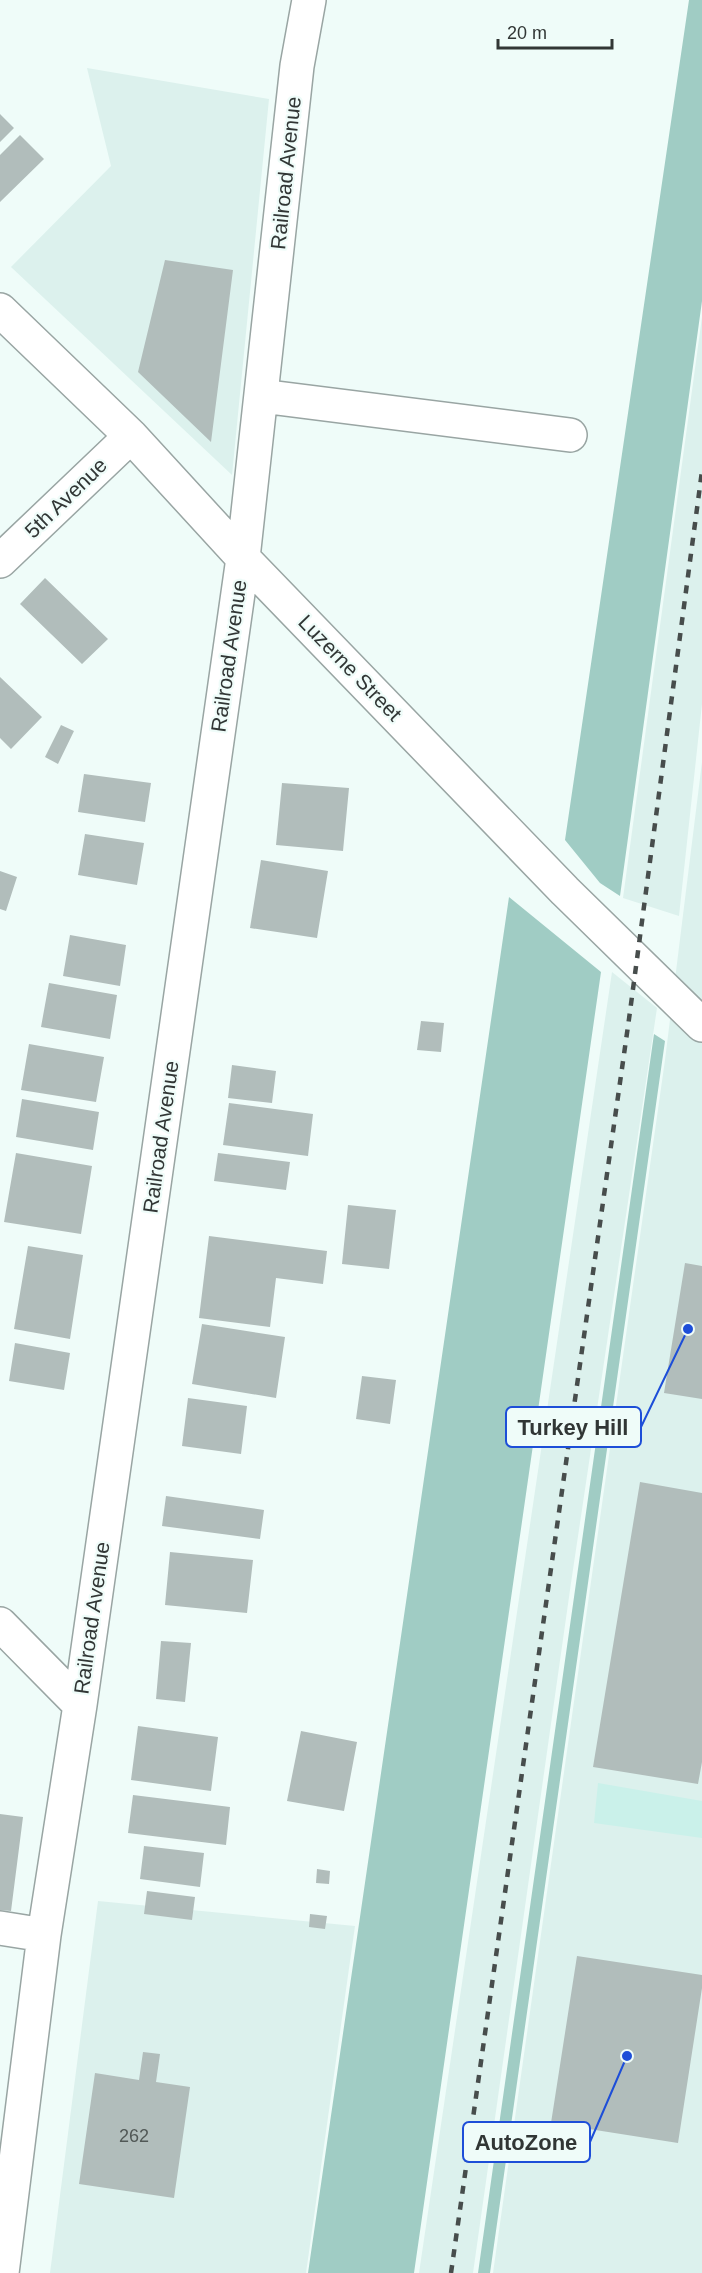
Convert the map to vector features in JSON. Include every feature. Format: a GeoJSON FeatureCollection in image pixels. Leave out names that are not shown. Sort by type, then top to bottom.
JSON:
{"type":"FeatureCollection","features":[{"type":"Feature","properties":{"kind":"street","name":"Railroad Avenue"},"geometry":{"type":"LineString","coordinates":[[2,2273],[44,1935],[80,1705],[243,558],[297,66],[309,0]]}},
{"type":"Feature","properties":{"kind":"street","name":"Luzerne Street"},"geometry":{"type":"LineString","coordinates":[[0,310],[131,436],[243,558],[565,891],[702,1025]]}},
{"type":"Feature","properties":{"kind":"street"},"geometry":{"type":"LineString","coordinates":[[261,396],[570,435]]}},
{"type":"Feature","properties":{"kind":"street","name":"5th Avenue"},"geometry":{"type":"LineString","coordinates":[[0,561],[131,436]]}},
{"type":"Feature","properties":{"kind":"street"},"geometry":{"type":"LineString","coordinates":[[0,1624],[80,1705]]}},
{"type":"Feature","properties":{"kind":"street"},"geometry":{"type":"LineString","coordinates":[[0,1928],[44,1935]]}},
{"type":"Feature","properties":{"kind":"shaded area"},"geometry":{"type":"Polygon","coordinates":[[[87,68],[269,99],[232,475],[11,267],[111,166],[87,68]]]}},
{"type":"Feature","properties":{"kind":"shaded area"},"geometry":{"type":"Polygon","coordinates":[[[702,317],[702,704],[679,916],[623,898],[702,317]]]}},
{"type":"Feature","properties":{"kind":"shaded area"},"geometry":{"type":"Polygon","coordinates":[[[702,762],[702,2273],[493,2273],[665,1060],[702,762]]]}},
{"type":"Feature","properties":{"kind":"shaded area"},"geometry":{"type":"Polygon","coordinates":[[[612,972],[657,1008],[571,1583],[473,2273],[419,2273],[612,972]]]}},
{"type":"Feature","properties":{"kind":"shaded area"},"geometry":{"type":"Polygon","coordinates":[[[98,1901],[355,1926],[306,2273],[50,2273],[98,1901]]]}},
{"type":"Feature","properties":{"kind":"green space"},"geometry":{"type":"Polygon","coordinates":[[[689,0],[702,0],[702,301],[620,896],[600,883],[565,840],[689,0]]]}},
{"type":"Feature","properties":{"kind":"green space"},"geometry":{"type":"Polygon","coordinates":[[[509,897],[601,972],[414,2273],[308,2273],[509,897]]]}},
{"type":"Feature","properties":{"kind":"green space"},"geometry":{"type":"Polygon","coordinates":[[[654,1034],[665,1041],[490,2273],[478,2273],[654,1034]]]}},
{"type":"Feature","properties":{"kind":"green space"},"geometry":{"type":"Polygon","coordinates":[[[598,1783],[702,1801],[702,1838],[594,1823],[598,1783]]]}},
{"type":"Feature","properties":{"kind":"building"},"geometry":{"type":"Polygon","coordinates":[[[0,114],[14,128],[0,142],[0,114]]]}},
{"type":"Feature","properties":{"kind":"building"},"geometry":{"type":"Polygon","coordinates":[[[20,135],[44,159],[0,202],[0,155],[20,135]]]}},
{"type":"Feature","properties":{"kind":"building"},"geometry":{"type":"Polygon","coordinates":[[[165,260],[233,270],[211,442],[138,372],[165,260]]]}},
{"type":"Feature","properties":{"kind":"building"},"geometry":{"type":"Polygon","coordinates":[[[45,578],[108,639],[82,664],[20,604],[45,578]]]}},
{"type":"Feature","properties":{"kind":"building"},"geometry":{"type":"Polygon","coordinates":[[[0,677],[42,717],[11,749],[0,738],[0,677]]]}},
{"type":"Feature","properties":{"kind":"building"},"geometry":{"type":"Polygon","coordinates":[[[61,725],[74,731],[58,764],[45,757],[61,725]]]}},
{"type":"Feature","properties":{"kind":"building"},"geometry":{"type":"Polygon","coordinates":[[[84,774],[151,783],[145,822],[78,812],[84,774]]]}},
{"type":"Feature","properties":{"kind":"building"},"geometry":{"type":"Polygon","coordinates":[[[282,783],[349,788],[343,851],[276,845],[282,783]]]}},
{"type":"Feature","properties":{"kind":"building"},"geometry":{"type":"Polygon","coordinates":[[[85,834],[144,843],[137,885],[78,875],[85,834]]]}},
{"type":"Feature","properties":{"kind":"building"},"geometry":{"type":"Polygon","coordinates":[[[261,860],[328,871],[317,938],[250,928],[261,860]]]}},
{"type":"Feature","properties":{"kind":"building"},"geometry":{"type":"Polygon","coordinates":[[[0,871],[17,877],[6,911],[0,909],[0,871]]]}},
{"type":"Feature","properties":{"kind":"building"},"geometry":{"type":"Polygon","coordinates":[[[70,935],[126,945],[120,986],[63,976],[70,935]]]}},
{"type":"Feature","properties":{"kind":"building"},"geometry":{"type":"Polygon","coordinates":[[[49,983],[117,995],[110,1039],[41,1027],[49,983]]]}},
{"type":"Feature","properties":{"kind":"building"},"geometry":{"type":"Polygon","coordinates":[[[421,1021],[444,1023],[441,1052],[417,1050],[421,1021]]]}},
{"type":"Feature","properties":{"kind":"building"},"geometry":{"type":"Polygon","coordinates":[[[29,1044],[104,1057],[96,1102],[21,1090],[29,1044]]]}},
{"type":"Feature","properties":{"kind":"building"},"geometry":{"type":"Polygon","coordinates":[[[232,1065],[276,1071],[272,1103],[228,1098],[232,1065]]]}},
{"type":"Feature","properties":{"kind":"building"},"geometry":{"type":"Polygon","coordinates":[[[22,1099],[99,1112],[93,1150],[16,1137],[22,1099]]]}},
{"type":"Feature","properties":{"kind":"building"},"geometry":{"type":"Polygon","coordinates":[[[229,1103],[313,1114],[308,1156],[223,1145],[229,1103]]]}},
{"type":"Feature","properties":{"kind":"building"},"geometry":{"type":"Polygon","coordinates":[[[16,1153],[92,1166],[81,1234],[4,1222],[16,1153]]]}},
{"type":"Feature","properties":{"kind":"building"},"geometry":{"type":"Polygon","coordinates":[[[218,1153],[290,1162],[286,1190],[214,1181],[218,1153]]]}},
{"type":"Feature","properties":{"kind":"building"},"geometry":{"type":"Polygon","coordinates":[[[348,1205],[396,1210],[389,1269],[342,1264],[348,1205]]]}},
{"type":"Feature","properties":{"kind":"building"},"geometry":{"type":"Polygon","coordinates":[[[209,1236],[327,1251],[323,1284],[276,1278],[270,1327],[199,1318],[209,1236]]]}},
{"type":"Feature","properties":{"kind":"building"},"geometry":{"type":"Polygon","coordinates":[[[28,1246],[83,1255],[70,1339],[14,1329],[28,1246]]]}},
{"type":"Feature","properties":{"kind":"building"},"geometry":{"type":"Polygon","coordinates":[[[685,1263],[702,1266],[702,1399],[664,1393],[685,1263]]]}},
{"type":"Feature","properties":{"kind":"building"},"geometry":{"type":"Polygon","coordinates":[[[202,1324],[285,1337],[276,1398],[192,1384],[202,1324]]]}},
{"type":"Feature","properties":{"kind":"building"},"geometry":{"type":"Polygon","coordinates":[[[15,1343],[70,1353],[64,1390],[9,1381],[15,1343]]]}},
{"type":"Feature","properties":{"kind":"building"},"geometry":{"type":"Polygon","coordinates":[[[362,1376],[396,1380],[390,1424],[356,1419],[362,1376]]]}},
{"type":"Feature","properties":{"kind":"building"},"geometry":{"type":"Polygon","coordinates":[[[188,1398],[247,1406],[241,1454],[182,1446],[188,1398]]]}},
{"type":"Feature","properties":{"kind":"building"},"geometry":{"type":"Polygon","coordinates":[[[640,1482],[702,1493],[702,1762],[698,1784],[593,1767],[640,1482]]]}},
{"type":"Feature","properties":{"kind":"building"},"geometry":{"type":"Polygon","coordinates":[[[166,1496],[264,1510],[260,1539],[162,1526],[166,1496]]]}},
{"type":"Feature","properties":{"kind":"building"},"geometry":{"type":"Polygon","coordinates":[[[170,1552],[253,1560],[247,1613],[165,1605],[170,1552]]]}},
{"type":"Feature","properties":{"kind":"building"},"geometry":{"type":"Polygon","coordinates":[[[161,1641],[191,1643],[185,1702],[156,1699],[161,1641]]]}},
{"type":"Feature","properties":{"kind":"building"},"geometry":{"type":"Polygon","coordinates":[[[138,1726],[218,1737],[211,1791],[131,1780],[138,1726]]]}},
{"type":"Feature","properties":{"kind":"building"},"geometry":{"type":"Polygon","coordinates":[[[301,1731],[357,1742],[344,1811],[287,1801],[301,1731]]]}},
{"type":"Feature","properties":{"kind":"building"},"geometry":{"type":"Polygon","coordinates":[[[133,1795],[230,1807],[226,1845],[128,1833],[133,1795]]]}},
{"type":"Feature","properties":{"kind":"building"},"geometry":{"type":"Polygon","coordinates":[[[0,1814],[23,1817],[11,1911],[0,1910],[0,1814]]]}},
{"type":"Feature","properties":{"kind":"building"},"geometry":{"type":"Polygon","coordinates":[[[144,1846],[204,1853],[200,1887],[140,1879],[144,1846]]]}},
{"type":"Feature","properties":{"kind":"building"},"geometry":{"type":"Polygon","coordinates":[[[317,1869],[330,1871],[329,1884],[316,1883],[317,1869]]]}},
{"type":"Feature","properties":{"kind":"building"},"geometry":{"type":"Polygon","coordinates":[[[147,1891],[195,1897],[192,1920],[144,1914],[147,1891]]]}},
{"type":"Feature","properties":{"kind":"building"},"geometry":{"type":"Polygon","coordinates":[[[310,1914],[327,1916],[325,1929],[309,1927],[310,1914]]]}},
{"type":"Feature","properties":{"kind":"building"},"geometry":{"type":"Polygon","coordinates":[[[577,1956],[702,1975],[702,1988],[678,2143],[551,2123],[577,1956]]]}},
{"type":"Feature","properties":{"kind":"building"},"geometry":{"type":"Polygon","coordinates":[[[143,2052],[160,2054],[156,2082],[190,2087],[174,2198],[79,2184],[95,2073],[139,2080],[143,2052]]]}},
{"type":"Feature","properties":{"kind":"railway"},"geometry":{"type":"LineString","coordinates":[[451,2273],[629,1019],[702,471]]}},
{"type":"Feature","properties":{"kind":"place","name":"Turkey Hill"},"geometry":{"type":"Point","coordinates":[688,1329]}},
{"type":"Feature","properties":{"kind":"place","name":"AutoZone"},"geometry":{"type":"Point","coordinates":[627,2056]}}]}
